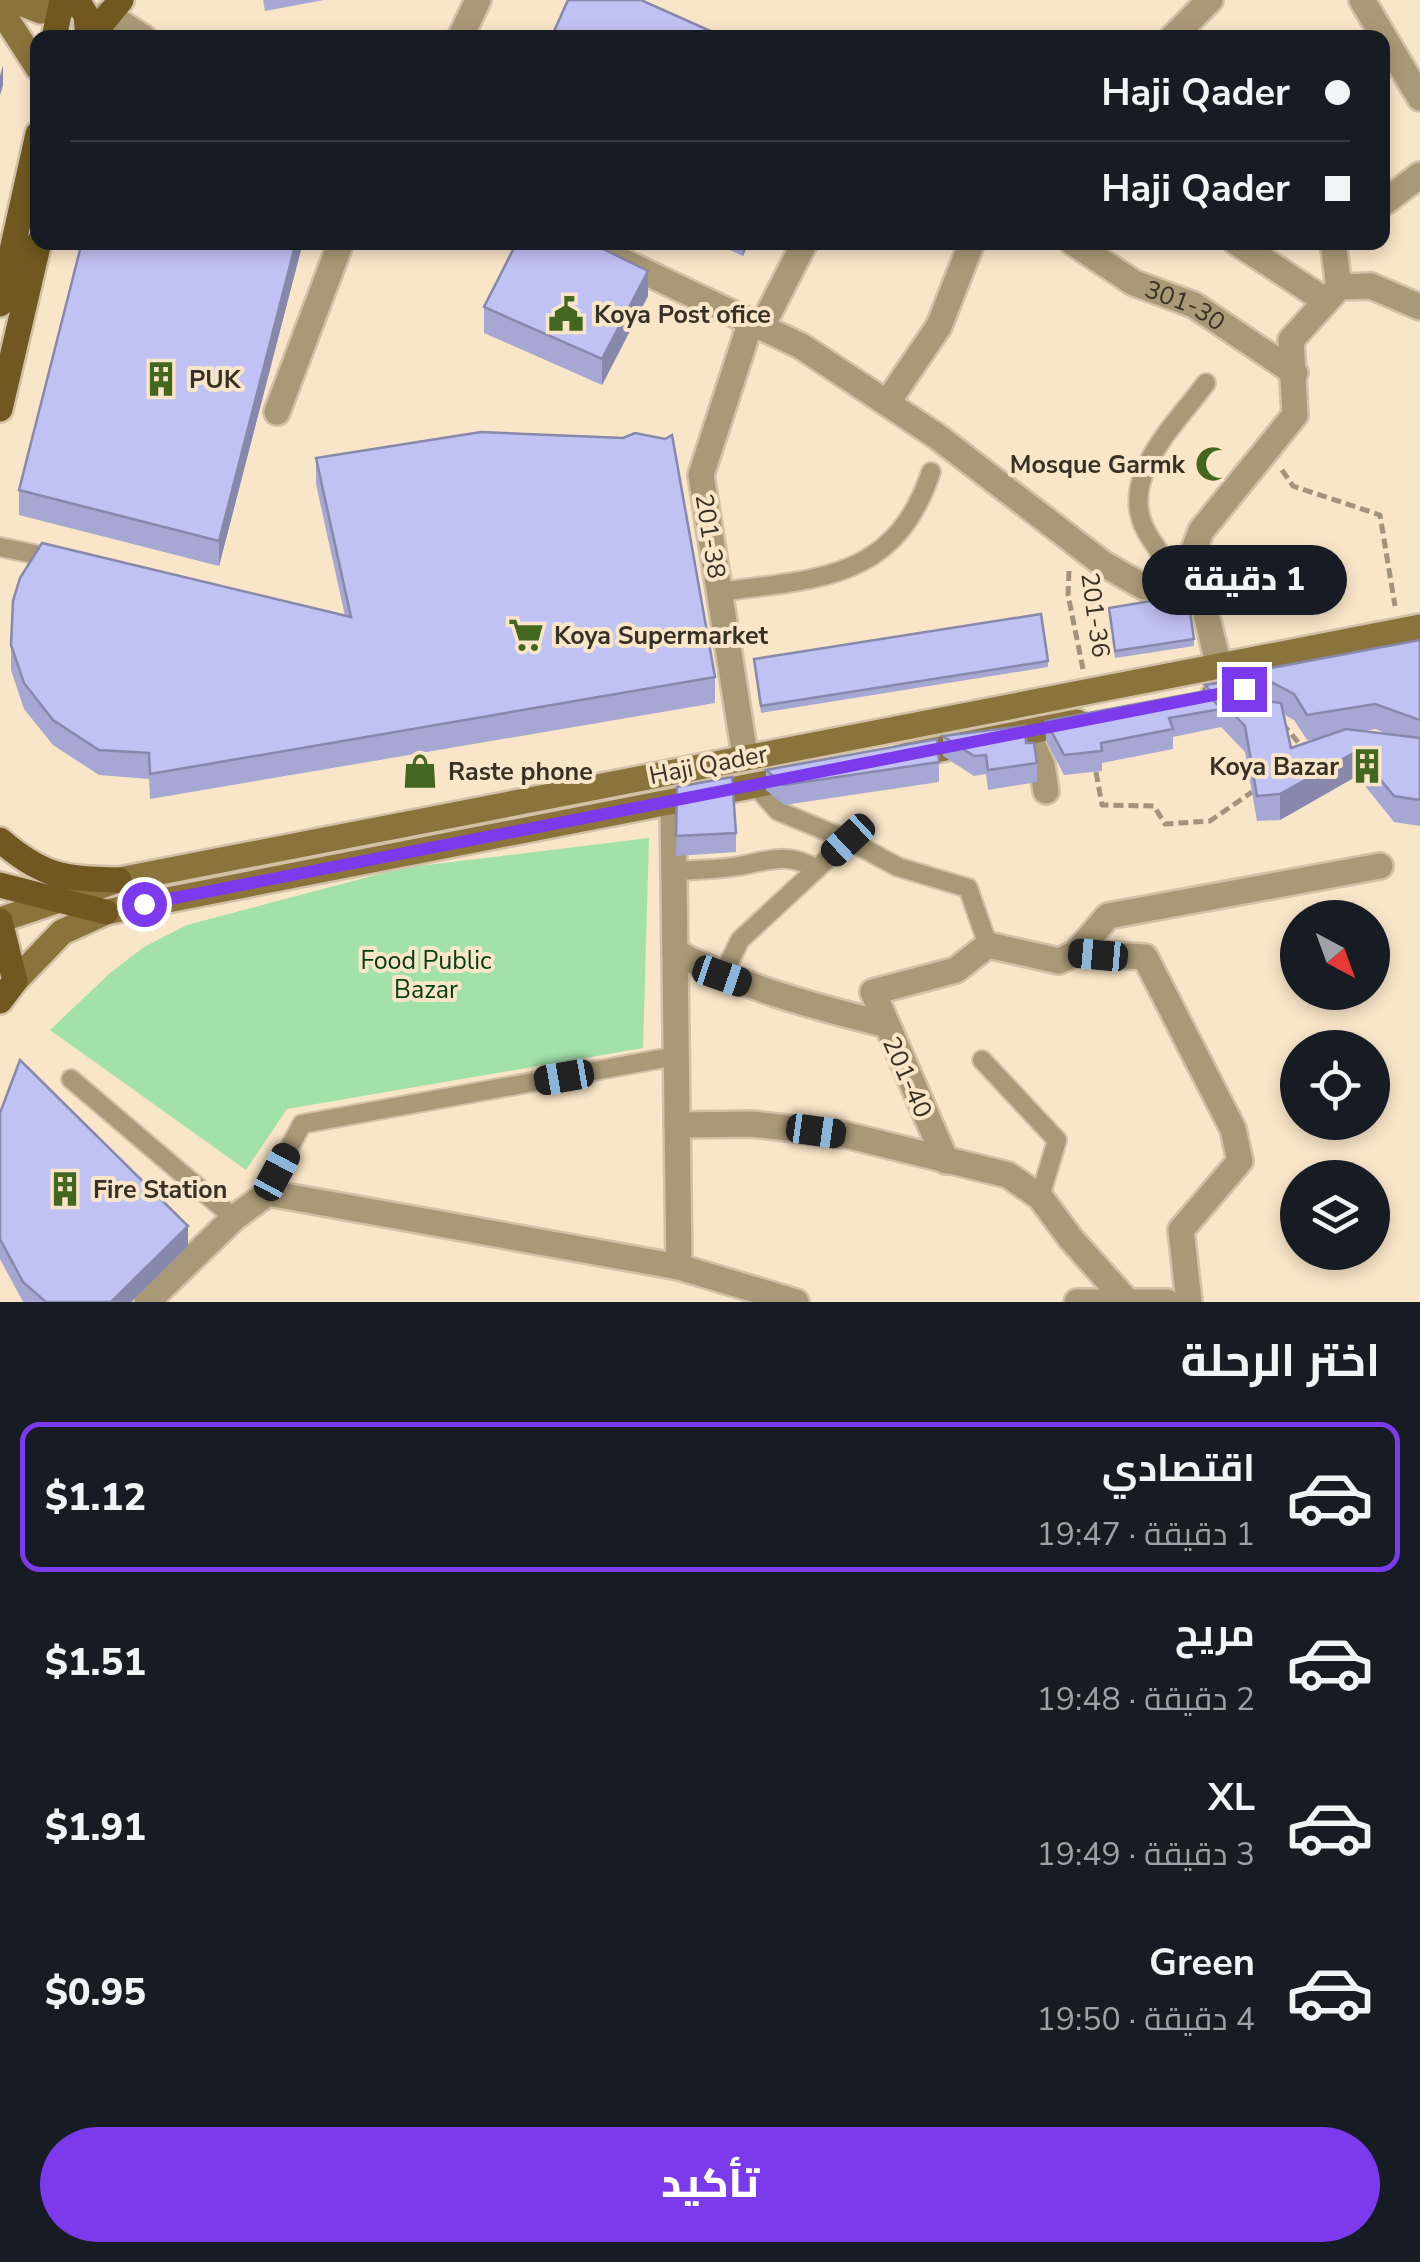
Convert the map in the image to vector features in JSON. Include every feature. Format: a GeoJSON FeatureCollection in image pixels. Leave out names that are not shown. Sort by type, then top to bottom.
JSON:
{"type":"FeatureCollection","features":[{"type":"Feature","properties":{"kind":"main road"},"geometry":{"type":"LineString","coordinates":[[13,0],[41,12],[85,3]]}},
{"type":"Feature","properties":{"kind":"main road"},"geometry":{"type":"LineString","coordinates":[[61,30],[85,3]]}},
{"type":"Feature","properties":{"kind":"main road"},"geometry":{"type":"LineString","coordinates":[[85,3],[88,30]]}},
{"type":"Feature","properties":{"kind":"main road"},"geometry":{"type":"LineString","coordinates":[[0,9],[30,56]]}},
{"type":"Feature","properties":{"kind":"main road"},"geometry":{"type":"LineString","coordinates":[[0,304],[30,170]]}},
{"type":"Feature","properties":{"kind":"main road"},"geometry":{"type":"LineString","coordinates":[[0,409],[37,250]]}},
{"type":"Feature","properties":{"kind":"main road","name":"Haji Qader"},"geometry":{"type":"LineString","coordinates":[[0,920],[119,880],[1409,629]]}},
{"type":"Feature","properties":{"kind":"main road"},"geometry":{"type":"LineString","coordinates":[[1192,700],[1322,674]]}},
{"type":"Feature","properties":{"kind":"main road"},"geometry":{"type":"LineString","coordinates":[[884,760],[1104,717]]}},
{"type":"Feature","properties":{"kind":"main road","name":"Haji Qader"},"geometry":{"type":"LineString","coordinates":[[8,991],[62,932],[106,912],[828,770]]}},
{"type":"Feature","properties":{"kind":"main road"},"geometry":{"type":"LineString","coordinates":[[0,840],[28,864],[62,879],[119,880]]}},
{"type":"Feature","properties":{"kind":"main road"},"geometry":{"type":"LineString","coordinates":[[0,885],[50,901],[106,912]]}},
{"type":"Feature","properties":{"kind":"main road"},"geometry":{"type":"LineString","coordinates":[[0,920],[8,991]]}},
{"type":"Feature","properties":{"kind":"street"},"geometry":{"type":"LineString","coordinates":[[464,30],[478,0]]}},
{"type":"Feature","properties":{"kind":"street"},"geometry":{"type":"LineString","coordinates":[[1180,30],[1210,0]]}},
{"type":"Feature","properties":{"kind":"street"},"geometry":{"type":"LineString","coordinates":[[1362,0],[1380,30]]}},
{"type":"Feature","properties":{"kind":"street"},"geometry":{"type":"LineString","coordinates":[[85,3],[131,30]]}},
{"type":"Feature","properties":{"kind":"street"},"geometry":{"type":"LineString","coordinates":[[1390,47],[1420,98]]}},
{"type":"Feature","properties":{"kind":"street"},"geometry":{"type":"LineString","coordinates":[[1390,198],[1420,175]]}},
{"type":"Feature","properties":{"kind":"street"},"geometry":{"type":"LineString","coordinates":[[277,412],[338,250]]}},
{"type":"Feature","properties":{"kind":"street"},"geometry":{"type":"LineString","coordinates":[[599,250],[801,346],[938,436],[1076,545],[1144,587],[1182,582]]}},
{"type":"Feature","properties":{"kind":"street","name":"201-38"},"geometry":{"type":"LineString","coordinates":[[745,756],[701,476],[757,324],[799,250]]}},
{"type":"Feature","properties":{"kind":"street"},"geometry":{"type":"LineString","coordinates":[[888,403],[940,326],[969,250]]}},
{"type":"Feature","properties":{"kind":"street","name":"301-30"},"geometry":{"type":"LineString","coordinates":[[1084,250],[1134,283],[1194,305],[1296,374]]}},
{"type":"Feature","properties":{"kind":"street"},"geometry":{"type":"LineString","coordinates":[[1251,250],[1332,294]]}},
{"type":"Feature","properties":{"kind":"street"},"geometry":{"type":"LineString","coordinates":[[1332,294],[1333,250]]}},
{"type":"Feature","properties":{"kind":"street"},"geometry":{"type":"LineString","coordinates":[[1182,582],[1200,531],[1270,451],[1294,415],[1296,374],[1292,340],[1332,294],[1371,286],[1420,307]]}},
{"type":"Feature","properties":{"kind":"street"},"geometry":{"type":"LineString","coordinates":[[1182,582],[1203,602],[1220,666]]}},
{"type":"Feature","properties":{"kind":"street"},"geometry":{"type":"LineString","coordinates":[[1012,735],[1029,737],[1042,765],[1046,792]]}},
{"type":"Feature","properties":{"kind":"street"},"geometry":{"type":"LineString","coordinates":[[673,802],[679,1267]]}},
{"type":"Feature","properties":{"kind":"street"},"geometry":{"type":"LineString","coordinates":[[1076,953],[1108,916],[1380,866]]}},
{"type":"Feature","properties":{"kind":"street"},"geometry":{"type":"LineString","coordinates":[[988,946],[1059,960],[1076,953],[1145,957],[1233,1128],[1240,1160],[1180,1230],[1189,1302]]}},
{"type":"Feature","properties":{"kind":"street","name":"201-40"},"geometry":{"type":"LineString","coordinates":[[946,1161],[872,992],[956,970],[988,946]]}},
{"type":"Feature","properties":{"kind":"street"},"geometry":{"type":"LineString","coordinates":[[675,952],[722,976],[798,1003],[884,1024]]}},
{"type":"Feature","properties":{"kind":"street"},"geometry":{"type":"LineString","coordinates":[[677,1125],[801,1129],[1008,1175],[1040,1197],[1070,1240],[1126,1300]]}},
{"type":"Feature","properties":{"kind":"street"},"geometry":{"type":"LineString","coordinates":[[147,1302],[234,1218],[264,1196],[679,1267],[796,1302]]}},
{"type":"Feature","properties":{"kind":"street"},"geometry":{"type":"LineString","coordinates":[[1076,1302],[1167,1302]]}},
{"type":"Feature","properties":{"kind":"lane"},"geometry":{"type":"LineString","coordinates":[[1182,582],[1144,528],[1137,496],[1148,462],[1206,383]]}},
{"type":"Feature","properties":{"kind":"lane"},"geometry":{"type":"LineString","coordinates":[[720,592],[840,574],[860,565],[909,515],[931,472]]}},
{"type":"Feature","properties":{"kind":"lane"},"geometry":{"type":"LineString","coordinates":[[0,547],[73,562]]}},
{"type":"Feature","properties":{"kind":"lane"},"geometry":{"type":"LineString","coordinates":[[754,785],[778,811],[848,840],[898,868],[968,888],[988,946]]}},
{"type":"Feature","properties":{"kind":"lane"},"geometry":{"type":"LineString","coordinates":[[722,976],[740,940],[848,840]]}},
{"type":"Feature","properties":{"kind":"lane"},"geometry":{"type":"LineString","coordinates":[[674,872],[738,866],[774,856],[798,858],[817,869]]}},
{"type":"Feature","properties":{"kind":"lane"},"geometry":{"type":"LineString","coordinates":[[264,1196],[302,1124],[676,1056]]}},
{"type":"Feature","properties":{"kind":"lane"},"geometry":{"type":"LineString","coordinates":[[982,1060],[1057,1140],[1040,1197]]}},
{"type":"Feature","properties":{"kind":"lane"},"geometry":{"type":"LineString","coordinates":[[70,1079],[234,1218]]}},
{"type":"Feature","properties":{"kind":"path"},"geometry":{"type":"LineString","coordinates":[[1270,451],[1293,486],[1380,514],[1409,629]]}},
{"type":"Feature","properties":{"kind":"path","name":"201-36"},"geometry":{"type":"LineString","coordinates":[[1076,545],[1069,563],[1068,594],[1088,692]]}},
{"type":"Feature","properties":{"kind":"path"},"geometry":{"type":"LineString","coordinates":[[1244,689],[1243,697],[1291,729],[1307,755]]}},
{"type":"Feature","properties":{"kind":"path"},"geometry":{"type":"LineString","coordinates":[[1096,772],[1102,805],[1154,806],[1164,824],[1210,822],[1252,792]]}},
{"type":"Feature","properties":{"kind":"green space","name":"Food Public Bazar"},"geometry":{"type":"Polygon","coordinates":[[[649,838],[643,1048],[287,1109],[246,1170],[50,1030],[110,973],[144,947],[187,925],[402,868],[649,838]]]}},
{"type":"Feature","properties":{"kind":"building"},"geometry":{"type":"Polygon","coordinates":[[[568,0],[641,0],[708,30],[555,30],[568,0]]]}},
{"type":"Feature","properties":{"kind":"building","name":"PUK"},"geometry":{"type":"Polygon","coordinates":[[[80,250],[294,250],[219,541],[19,490],[80,250]]]}},
{"type":"Feature","properties":{"kind":"building","name":"Koya Post ofice"},"geometry":{"type":"Polygon","coordinates":[[[513,250],[605,250],[648,271],[602,359],[484,307],[513,250]]]}},
{"type":"Feature","properties":{"kind":"building","name":"Koya Supermarket"},"geometry":{"type":"Polygon","coordinates":[[[481,432],[623,438],[635,433],[665,439],[672,435],[715,677],[150,774],[149,753],[99,750],[53,720],[24,683],[11,645],[13,601],[20,578],[42,543],[351,617],[316,458],[481,432]]]}},
{"type":"Feature","properties":{"kind":"building"},"geometry":{"type":"Polygon","coordinates":[[[1163,599],[1189,606],[1194,639],[1115,651],[1109,608],[1163,599]]]}},
{"type":"Feature","properties":{"kind":"building"},"geometry":{"type":"Polygon","coordinates":[[[1041,614],[1048,661],[761,706],[754,659],[1041,614]]]}},
{"type":"Feature","properties":{"kind":"building"},"geometry":{"type":"Polygon","coordinates":[[[1420,640],[1420,720],[1375,704],[1307,715],[1294,694],[1260,676],[1260,670],[1420,640]]]}},
{"type":"Feature","properties":{"kind":"building"},"geometry":{"type":"Polygon","coordinates":[[[1239,680],[1260,700],[1281,703],[1291,748],[1346,729],[1420,738],[1420,800],[1394,796],[1357,751],[1280,794],[1257,796],[1245,726],[1205,685],[1239,680]]]}},
{"type":"Feature","properties":{"kind":"building"},"geometry":{"type":"Polygon","coordinates":[[[1205,691],[1221,709],[1169,718],[1173,729],[1101,743],[1102,751],[1064,755],[1046,721],[1205,691]]]}},
{"type":"Feature","properties":{"kind":"building"},"geometry":{"type":"Polygon","coordinates":[[[1025,726],[1026,743],[1034,743],[1037,763],[988,770],[986,755],[974,756],[943,736],[1025,726]]]}},
{"type":"Feature","properties":{"kind":"building"},"geometry":{"type":"Polygon","coordinates":[[[937,739],[939,762],[784,785],[766,770],[937,739]]]}},
{"type":"Feature","properties":{"kind":"building"},"geometry":{"type":"Polygon","coordinates":[[[732,777],[736,833],[676,836],[677,787],[732,777]]]}},
{"type":"Feature","properties":{"kind":"building","name":"Fire Station"},"geometry":{"type":"Polygon","coordinates":[[[20,1060],[188,1226],[111,1302],[46,1302],[23,1282],[0,1239],[0,1113],[20,1060]]]}},
{"type":"Feature","properties":{"kind":"place","name":"Koya Post ofice"},"geometry":{"type":"Point","coordinates":[566,314]}},
{"type":"Feature","properties":{"kind":"place","name":"PUK"},"geometry":{"type":"Point","coordinates":[161,379]}},
{"type":"Feature","properties":{"kind":"place","name":"Mosque Garmk"},"geometry":{"type":"Point","coordinates":[1213,464]}},
{"type":"Feature","properties":{"kind":"place","name":"Koya Supermarket"},"geometry":{"type":"Point","coordinates":[526,635]}},
{"type":"Feature","properties":{"kind":"place","name":"Koya Bazar"},"geometry":{"type":"Point","coordinates":[1367,766]}},
{"type":"Feature","properties":{"kind":"place","name":"Raste phone"},"geometry":{"type":"Point","coordinates":[420,771]}},
{"type":"Feature","properties":{"kind":"place","name":"Fire Station"},"geometry":{"type":"Point","coordinates":[65,1189]}},
{"type":"Feature","properties":{"kind":"route"},"geometry":{"type":"LineString","coordinates":[[144,904],[1244,689]]}}]}
